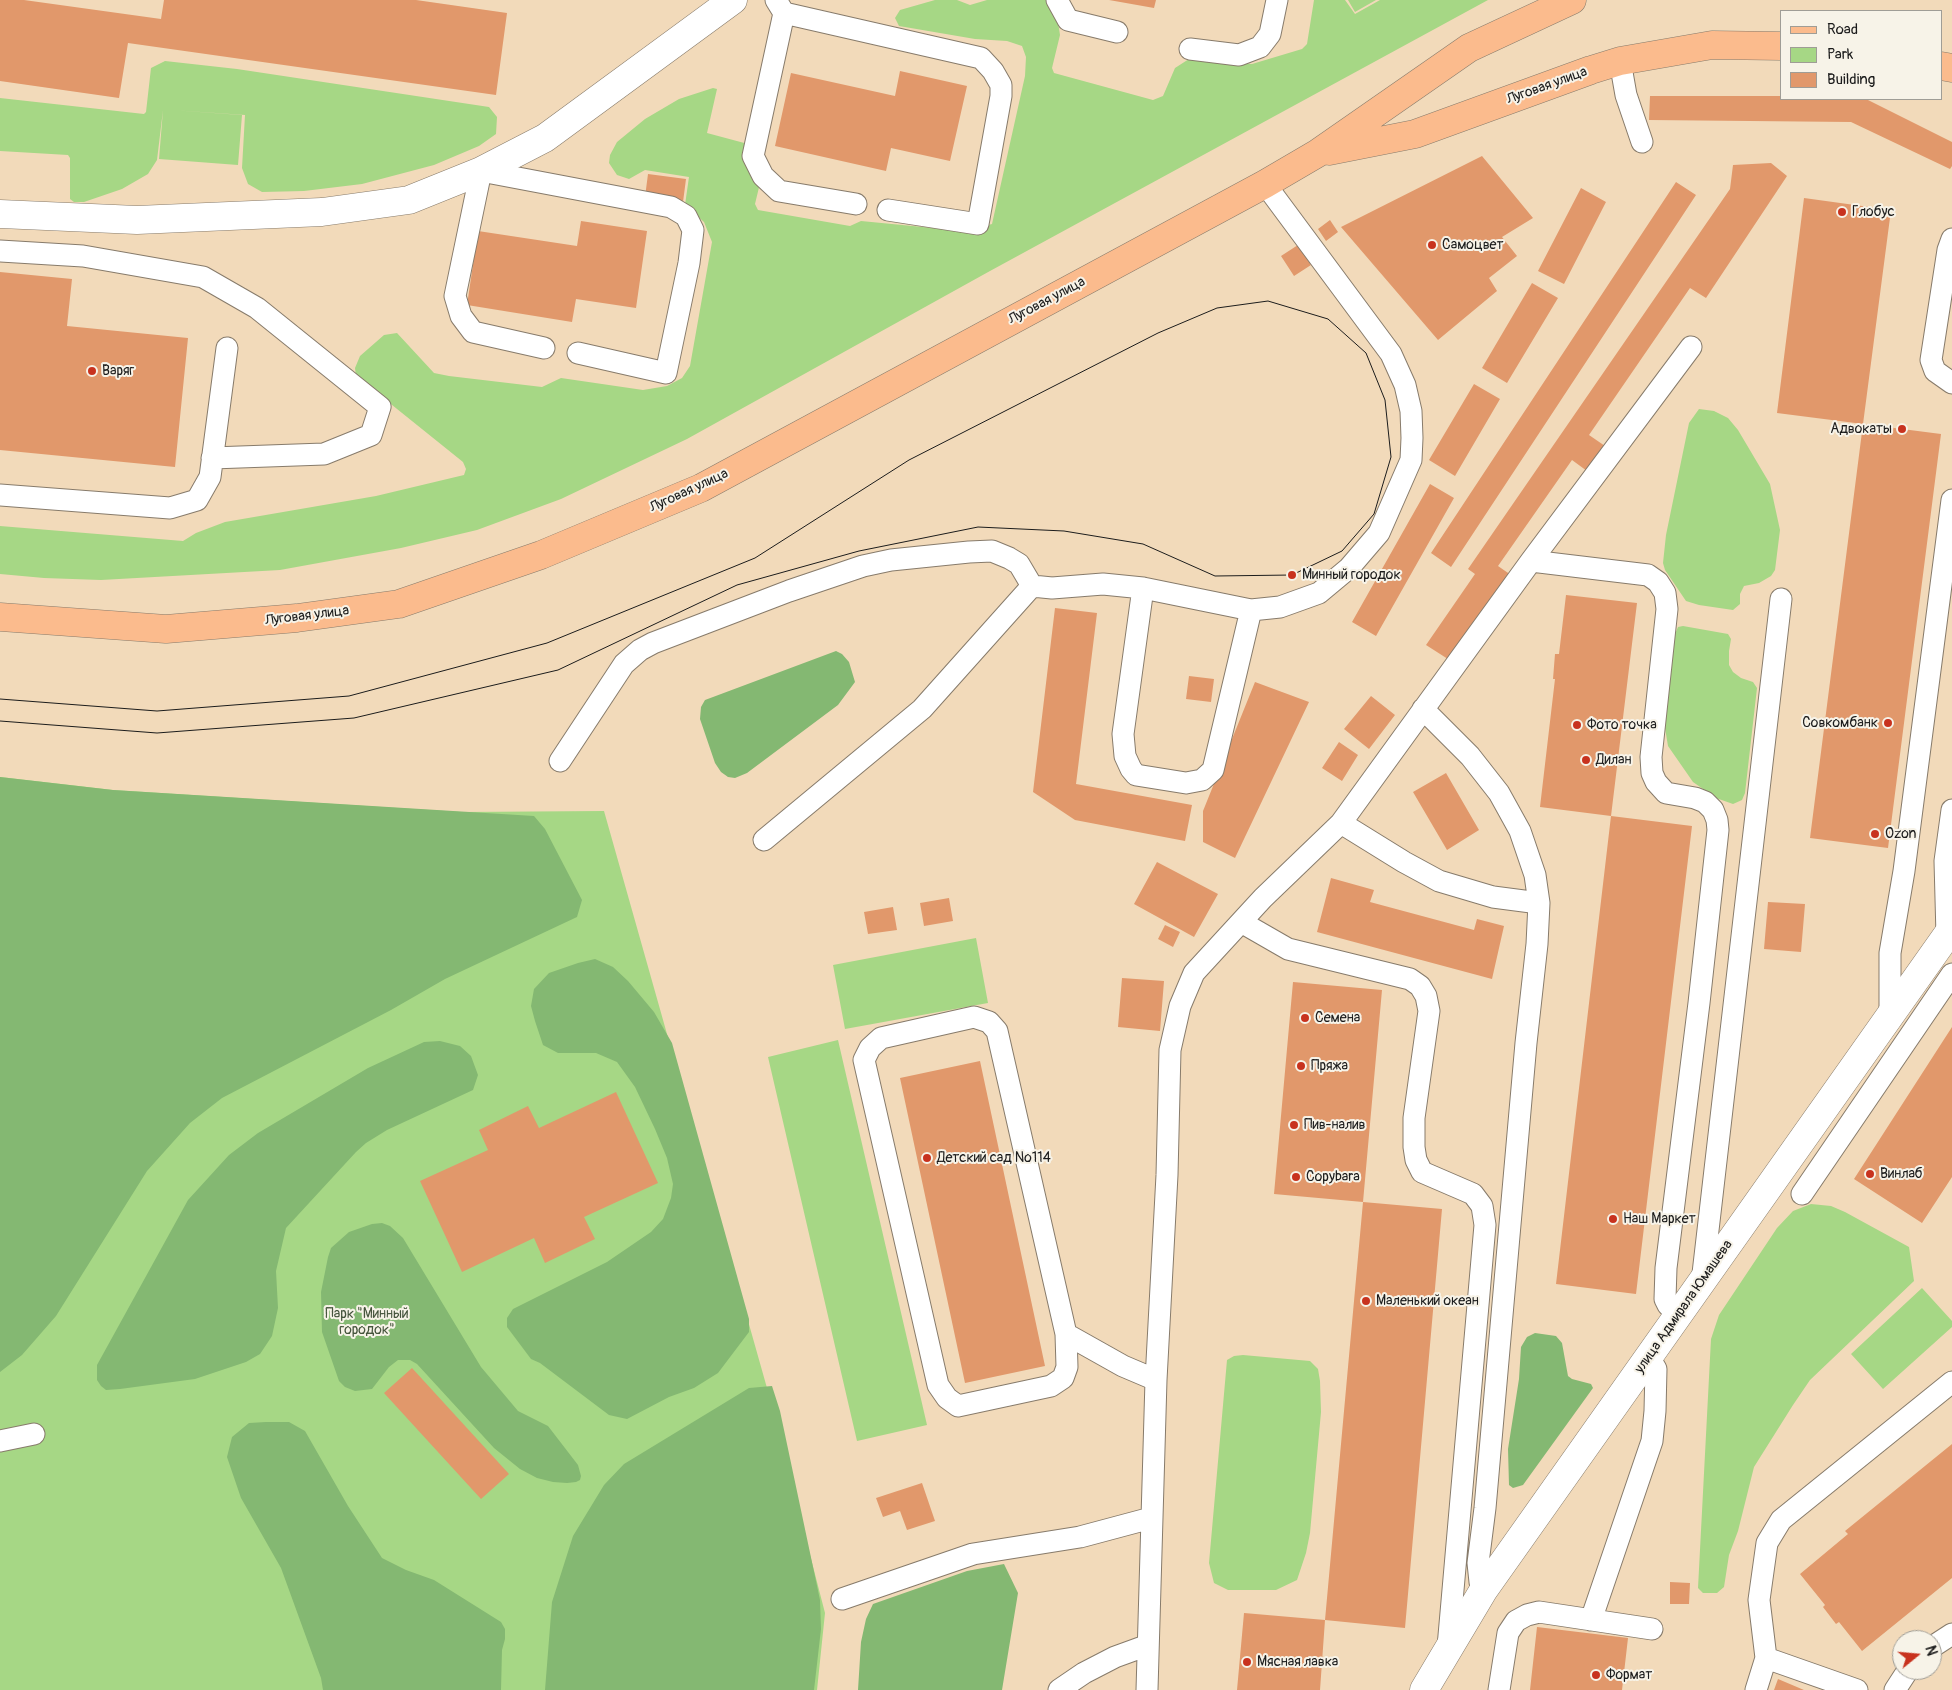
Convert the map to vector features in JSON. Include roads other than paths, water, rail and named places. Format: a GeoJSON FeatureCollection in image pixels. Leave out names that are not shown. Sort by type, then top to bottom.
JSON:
{"type":"FeatureCollection","features":[{"type":"Feature","properties":{"kind":"main road","name":"Луговая улица"},"geometry":{"type":"LineString","coordinates":[[0,617],[166,629],[297,618],[399,604],[541,555],[701,488],[1265,184],[1318,153],[1469,48],[1572,0]]}},
{"type":"Feature","properties":{"kind":"main road","name":"Луговая улица"},"geometry":{"type":"LineString","coordinates":[[1318,153],[1415,134],[1591,70],[1620,62],[1712,45],[1780,46]]}},
{"type":"Feature","properties":{"kind":"street"},"geometry":{"type":"LineString","coordinates":[[0,214],[137,220],[322,212],[409,200],[481,171],[545,138],[733,0]]}},
{"type":"Feature","properties":{"kind":"street","name":"улица Адмирала Юмашева"},"geometry":{"type":"LineString","coordinates":[[1424,1690],[1483,1591],[1890,1015],[1950,934]]}},
{"type":"Feature","properties":{"kind":"lane"},"geometry":{"type":"LineString","coordinates":[[1057,0],[1068,20],[1117,32]]}},
{"type":"Feature","properties":{"kind":"lane"},"geometry":{"type":"LineString","coordinates":[[1190,49],[1239,55],[1260,47],[1270,34],[1277,0]]}},
{"type":"Feature","properties":{"kind":"lane"},"geometry":{"type":"LineString","coordinates":[[856,204],[779,190],[763,176],[753,156],[780,6],[981,58],[994,71],[1001,85],[1001,96],[978,224],[888,210]]}},
{"type":"Feature","properties":{"kind":"lane"},"geometry":{"type":"LineString","coordinates":[[1620,62],[1626,95],[1642,142]]}},
{"type":"Feature","properties":{"kind":"lane"},"geometry":{"type":"LineString","coordinates":[[544,348],[473,332],[461,316],[455,296],[481,171],[671,207],[686,216],[693,230],[689,263],[666,373],[578,353]]}},
{"type":"Feature","properties":{"kind":"lane"},"geometry":{"type":"LineString","coordinates":[[1032,586],[1052,588],[1103,584],[1143,588],[1251,610],[1280,607],[1319,593],[1349,568],[1379,533],[1411,460],[1411,411],[1405,385],[1391,354],[1265,184]]}},
{"type":"Feature","properties":{"kind":"lane"},"geometry":{"type":"LineString","coordinates":[[1952,239],[1948,250],[1931,360],[1935,371],[1952,383]]}},
{"type":"Feature","properties":{"kind":"lane"},"geometry":{"type":"LineString","coordinates":[[0,251],[83,256],[203,277],[257,308],[380,406],[371,435],[324,454],[212,458]]}},
{"type":"Feature","properties":{"kind":"lane"},"geometry":{"type":"LineString","coordinates":[[1147,1690],[1151,1518],[1170,1050],[1180,1006],[1194,973],[1263,898],[1341,823],[1531,561],[1691,347]]}},
{"type":"Feature","properties":{"kind":"lane"},"geometry":{"type":"LineString","coordinates":[[0,495],[170,508],[197,500],[210,477],[227,348]]}},
{"type":"Feature","properties":{"kind":"lane"},"geometry":{"type":"LineString","coordinates":[[1890,1015],[1890,953],[1904,870],[1952,500]]}},
{"type":"Feature","properties":{"kind":"lane"},"geometry":{"type":"LineString","coordinates":[[560,761],[624,664],[640,650],[653,643],[789,591],[862,566],[890,560],[992,551],[1019,564],[1032,586]]}},
{"type":"Feature","properties":{"kind":"lane"},"geometry":{"type":"LineString","coordinates":[[1531,561],[1648,575],[1658,582],[1666,594],[1667,609],[1651,757],[1652,773],[1656,782],[1666,793],[1695,798],[1705,802],[1713,810],[1717,820],[1718,830],[1699,1003],[1666,1268],[1665,1299],[1678,1316]]}},
{"type":"Feature","properties":{"kind":"lane"},"geometry":{"type":"LineString","coordinates":[[764,840],[922,709],[1032,586]]}},
{"type":"Feature","properties":{"kind":"lane"},"geometry":{"type":"LineString","coordinates":[[1143,588],[1123,734],[1125,756],[1131,770],[1136,775],[1186,783],[1202,780],[1213,770],[1251,610]]}},
{"type":"Feature","properties":{"kind":"lane"},"geometry":{"type":"LineString","coordinates":[[1702,1282],[1780,599]]}},
{"type":"Feature","properties":{"kind":"lane"},"geometry":{"type":"LineString","coordinates":[[1423,709],[1470,756],[1499,793],[1520,831],[1535,875],[1539,903],[1537,944],[1526,1043],[1486,1498],[1478,1563],[1483,1591]]}},
{"type":"Feature","properties":{"kind":"lane"},"geometry":{"type":"LineString","coordinates":[[1950,934],[1945,861],[1952,810]]}},
{"type":"Feature","properties":{"kind":"lane"},"geometry":{"type":"LineString","coordinates":[[1341,823],[1404,862],[1440,881],[1493,896],[1539,903]]}},
{"type":"Feature","properties":{"kind":"lane"},"geometry":{"type":"LineString","coordinates":[[1241,922],[1288,949],[1410,979],[1420,986],[1426,996],[1429,1010],[1414,1118],[1416,1160],[1422,1172],[1473,1194],[1482,1206],[1485,1225],[1448,1650]]}},
{"type":"Feature","properties":{"kind":"lane"},"geometry":{"type":"LineString","coordinates":[[1802,1194],[1952,974]]}},
{"type":"Feature","properties":{"kind":"lane"},"geometry":{"type":"LineString","coordinates":[[1066,1334],[1068,1367],[1063,1378],[1050,1386],[958,1406],[946,1398],[942,1392],[936,1375],[864,1060],[870,1048],[881,1038],[974,1017],[989,1022],[997,1031],[1066,1334],[1123,1366],[1156,1380]]}},
{"type":"Feature","properties":{"kind":"lane"},"geometry":{"type":"LineString","coordinates":[[1591,1620],[1652,1441],[1656,1369],[1649,1357]]}},
{"type":"Feature","properties":{"kind":"lane"},"geometry":{"type":"LineString","coordinates":[[1756,1690],[1766,1658],[1759,1600],[1767,1543],[1781,1520],[1952,1382]]}},
{"type":"Feature","properties":{"kind":"lane"},"geometry":{"type":"LineString","coordinates":[[0,1441],[34,1434]]}},
{"type":"Feature","properties":{"kind":"lane"},"geometry":{"type":"LineString","coordinates":[[842,1598],[973,1554],[1080,1537],[1151,1518]]}},
{"type":"Feature","properties":{"kind":"lane"},"geometry":{"type":"LineString","coordinates":[[1499,1690],[1508,1633],[1516,1621],[1527,1615],[1539,1612],[1652,1629]]}},
{"type":"Feature","properties":{"kind":"lane"},"geometry":{"type":"LineString","coordinates":[[1060,1690],[1084,1673],[1115,1657],[1148,1645]]}},
{"type":"Feature","properties":{"kind":"lane"},"geometry":{"type":"LineString","coordinates":[[1766,1658],[1857,1690]]}},
{"type":"Feature","properties":{"kind":"tram line"},"geometry":{"type":"LineString","coordinates":[[0,699],[157,711],[349,696],[547,643],[755,558],[909,460],[1158,333],[1217,308],[1268,301],[1328,319],[1366,353],[1385,400],[1391,457],[1374,514],[1342,551],[1292,575],[1215,576],[1143,544],[1064,531],[978,527],[859,551],[737,585],[558,670],[354,718],[157,733],[0,721]]}},
{"type":"Feature","properties":{"kind":"place","name":"Глобус"},"geometry":{"type":"Point","coordinates":[1842,212]}},
{"type":"Feature","properties":{"kind":"place","name":"Самоцвет"},"geometry":{"type":"Point","coordinates":[1432,245]}},
{"type":"Feature","properties":{"kind":"place","name":"Варяг"},"geometry":{"type":"Point","coordinates":[92,371]}},
{"type":"Feature","properties":{"kind":"place","name":"Адвокаты"},"geometry":{"type":"Point","coordinates":[1902,429]}},
{"type":"Feature","properties":{"kind":"place","name":"Минный городок"},"geometry":{"type":"Point","coordinates":[1292,575]}},
{"type":"Feature","properties":{"kind":"place","name":"Совкомбанк"},"geometry":{"type":"Point","coordinates":[1888,723]}},
{"type":"Feature","properties":{"kind":"place","name":"Фото точка"},"geometry":{"type":"Point","coordinates":[1577,725]}},
{"type":"Feature","properties":{"kind":"place","name":"Дилан"},"geometry":{"type":"Point","coordinates":[1586,760]}},
{"type":"Feature","properties":{"kind":"place","name":"Ozon"},"geometry":{"type":"Point","coordinates":[1875,834]}},
{"type":"Feature","properties":{"kind":"place","name":"Семена"},"geometry":{"type":"Point","coordinates":[1305,1018]}},
{"type":"Feature","properties":{"kind":"place","name":"Пряжа"},"geometry":{"type":"Point","coordinates":[1301,1066]}},
{"type":"Feature","properties":{"kind":"place","name":"Пив-налив"},"geometry":{"type":"Point","coordinates":[1294,1125]}},
{"type":"Feature","properties":{"kind":"place","name":"Детский сад №114"},"geometry":{"type":"Point","coordinates":[927,1158]}},
{"type":"Feature","properties":{"kind":"place","name":"Винлаб"},"geometry":{"type":"Point","coordinates":[1870,1174]}},
{"type":"Feature","properties":{"kind":"place","name":"Copybara"},"geometry":{"type":"Point","coordinates":[1296,1177]}},
{"type":"Feature","properties":{"kind":"place","name":"Наш Маркет"},"geometry":{"type":"Point","coordinates":[1613,1219]}},
{"type":"Feature","properties":{"kind":"place","name":"Маленький океан"},"geometry":{"type":"Point","coordinates":[1366,1301]}},
{"type":"Feature","properties":{"kind":"place","name":"Мясная лавка"},"geometry":{"type":"Point","coordinates":[1247,1662]}},
{"type":"Feature","properties":{"kind":"place","name":"Формат"},"geometry":{"type":"Point","coordinates":[1596,1675]}},
{"type":"Feature","properties":{"kind":"park label","name":"Парк \"Минный городок\""},"geometry":{"type":"Point","coordinates":[367,1322]}}]}
